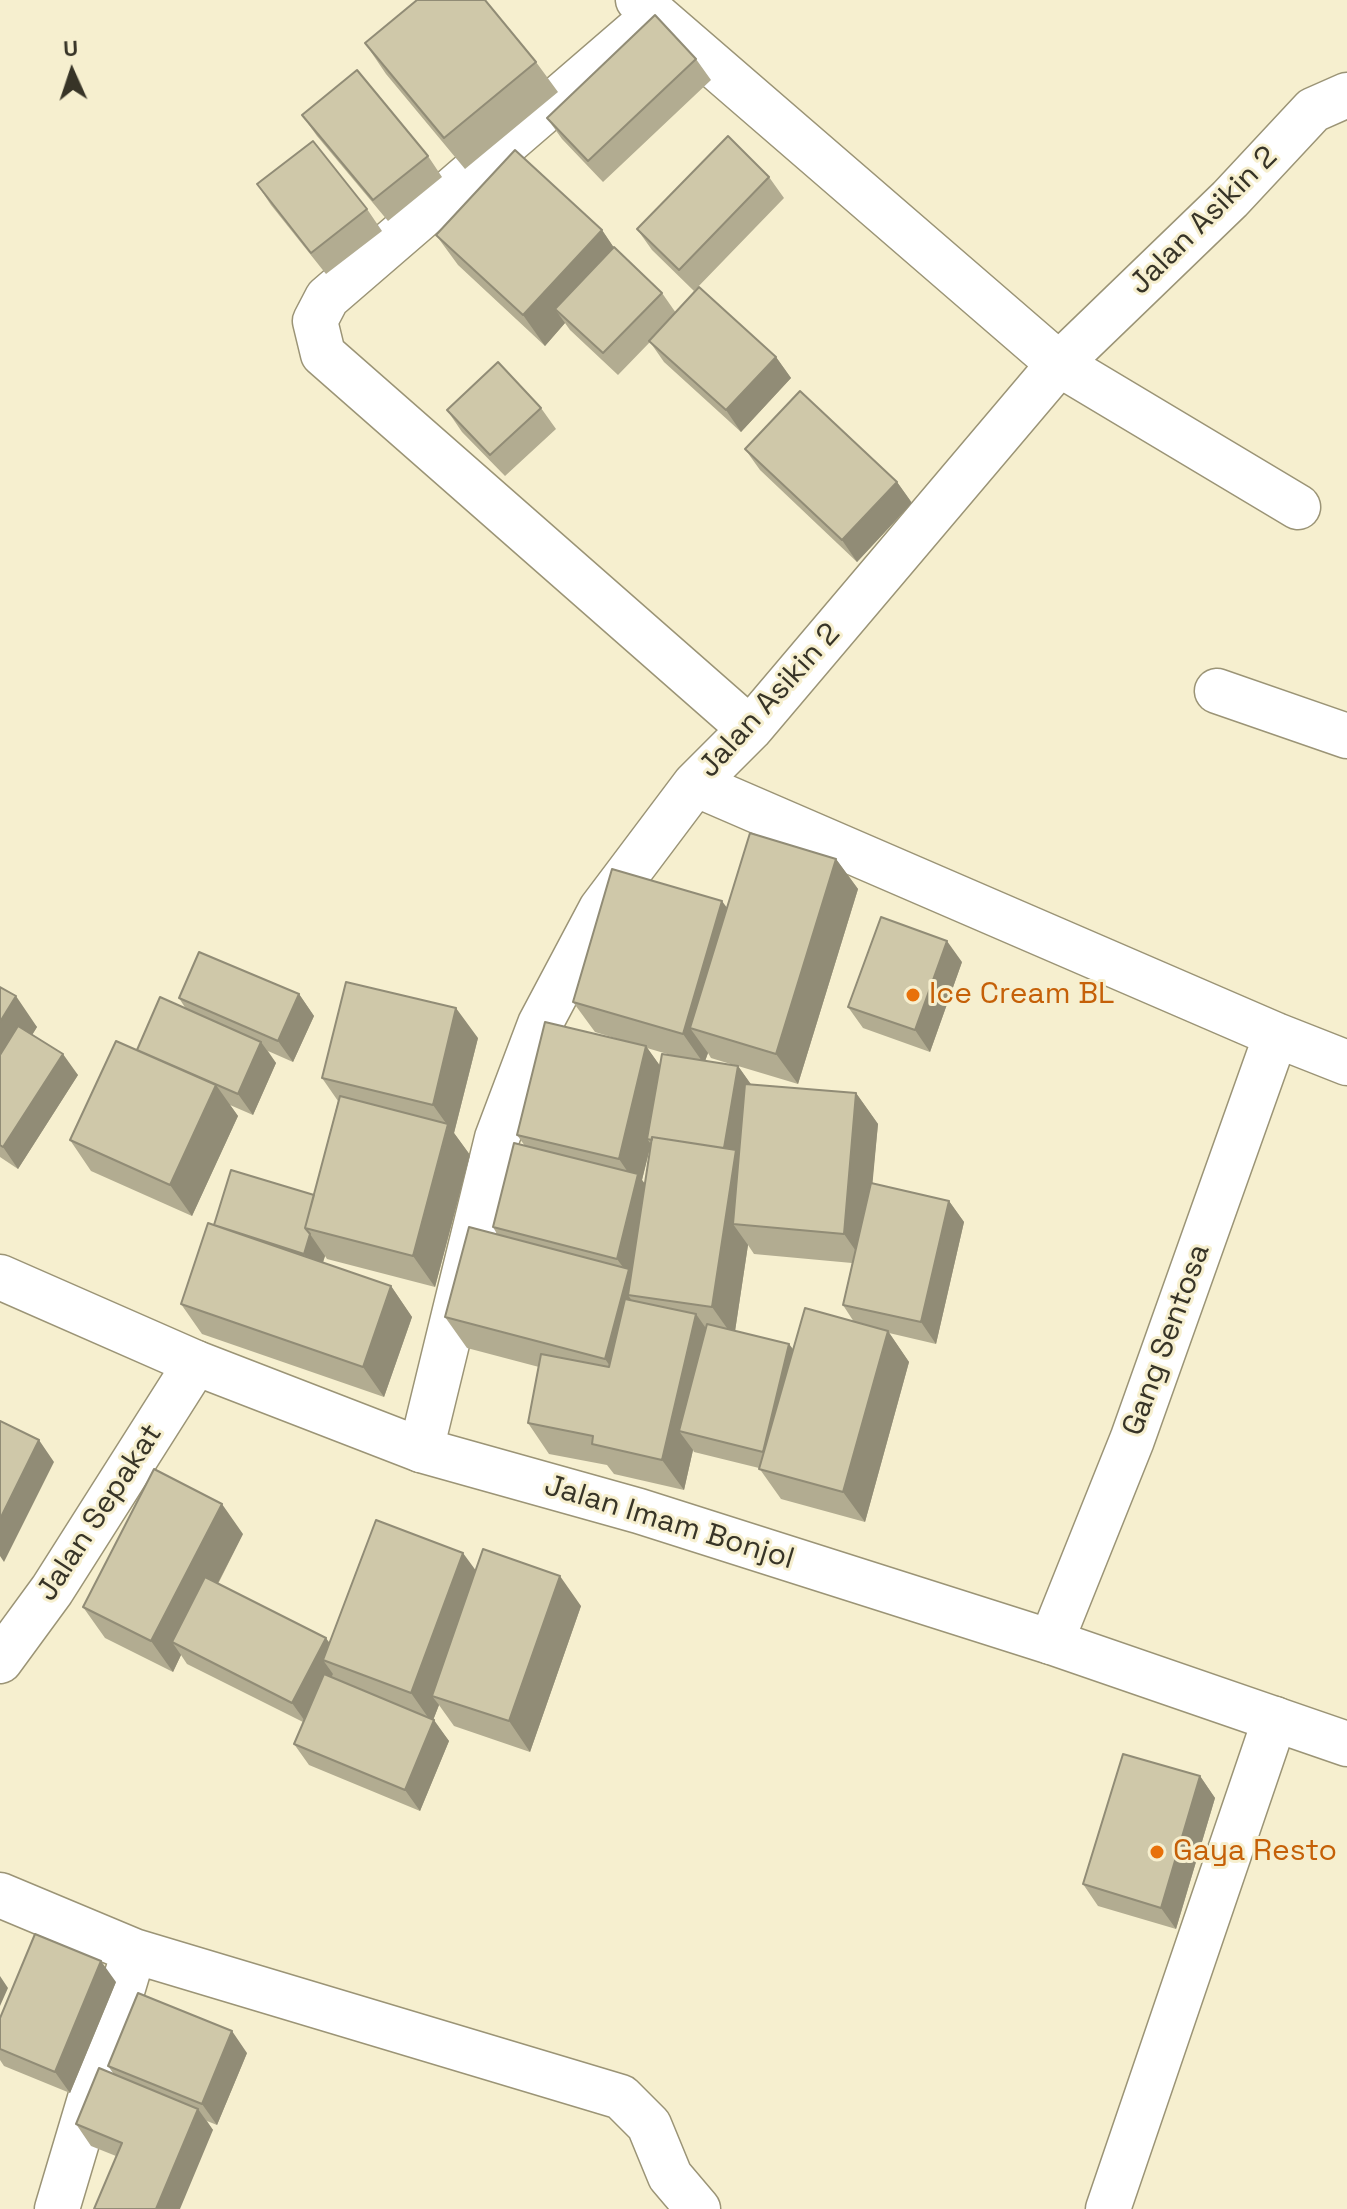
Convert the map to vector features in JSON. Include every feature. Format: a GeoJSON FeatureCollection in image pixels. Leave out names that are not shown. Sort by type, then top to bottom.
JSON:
{"type":"FeatureCollection","features":[{"type":"Feature","properties":{"kind":"main road"},"geometry":{"type":"LineString","coordinates":[[750,729],[323,354],[315,321],[327,298],[647,8],[1059,364],[1298,507]]}},
{"type":"Feature","properties":{"kind":"main road","name":"Jalan Asikin 2"},"geometry":{"type":"LineString","coordinates":[[421,1450],[497,1138],[540,1024],[601,909],[695,784],[750,729],[1059,364],[1230,199],[1313,110],[1347,95]]}},
{"type":"Feature","properties":{"kind":"main road"},"geometry":{"type":"LineString","coordinates":[[1217,691],[1347,736]]}},
{"type":"Feature","properties":{"kind":"main road"},"geometry":{"type":"LineString","coordinates":[[695,784],[1347,1063]]}},
{"type":"Feature","properties":{"kind":"main road","name":"Gang Sentosa"},"geometry":{"type":"LineString","coordinates":[[1051,1642],[1132,1440],[1276,1035]]}},
{"type":"Feature","properties":{"kind":"main road","name":"Jalan Imam Bonjol"},"geometry":{"type":"LineString","coordinates":[[0,1277],[196,1363],[421,1450],[639,1511],[1051,1642],[1347,1744]]}},
{"type":"Feature","properties":{"kind":"main road","name":"Jalan Sepakat"},"geometry":{"type":"LineString","coordinates":[[0,1661],[52,1590],[196,1363]]}},
{"type":"Feature","properties":{"kind":"main road"},"geometry":{"type":"LineString","coordinates":[[1108,2209],[1275,1719]]}},
{"type":"Feature","properties":{"kind":"main road"},"geometry":{"type":"LineString","coordinates":[[0,1895],[134,1951],[621,2097],[649,2125],[670,2176],[698,2209]]}},
{"type":"Feature","properties":{"kind":"main road"},"geometry":{"type":"LineString","coordinates":[[57,2209],[134,1951]]}},
{"type":"Feature","properties":{"kind":"building"},"geometry":{"type":"Polygon","coordinates":[[[417,0],[485,0],[536,62],[444,138],[365,43],[417,0]]]}},
{"type":"Feature","properties":{"kind":"building"},"geometry":{"type":"Polygon","coordinates":[[[655,15],[696,59],[588,161],[547,118],[655,15]]]}},
{"type":"Feature","properties":{"kind":"building"},"geometry":{"type":"Polygon","coordinates":[[[357,70],[428,156],[373,200],[302,115],[357,70]]]}},
{"type":"Feature","properties":{"kind":"building"},"geometry":{"type":"Polygon","coordinates":[[[728,136],[769,177],[679,270],[637,229],[728,136]]]}},
{"type":"Feature","properties":{"kind":"building"},"geometry":{"type":"Polygon","coordinates":[[[313,141],[367,209],[311,253],[257,184],[313,141]]]}},
{"type":"Feature","properties":{"kind":"building"},"geometry":{"type":"Polygon","coordinates":[[[515,150],[602,230],[523,315],[436,235],[515,150]]]}},
{"type":"Feature","properties":{"kind":"building"},"geometry":{"type":"Polygon","coordinates":[[[614,247],[662,293],[603,353],[555,309],[614,247]]]}},
{"type":"Feature","properties":{"kind":"building"},"geometry":{"type":"Polygon","coordinates":[[[699,287],[776,357],[726,410],[649,341],[699,287]]]}},
{"type":"Feature","properties":{"kind":"building"},"geometry":{"type":"Polygon","coordinates":[[[498,362],[541,408],[490,455],[447,410],[498,362]]]}},
{"type":"Feature","properties":{"kind":"building"},"geometry":{"type":"Polygon","coordinates":[[[800,391],[897,482],[842,540],[745,449],[800,391]]]}},
{"type":"Feature","properties":{"kind":"building"},"geometry":{"type":"Polygon","coordinates":[[[750,833],[836,859],[776,1054],[690,1028],[750,833]]]}},
{"type":"Feature","properties":{"kind":"building"},"geometry":{"type":"Polygon","coordinates":[[[612,869],[722,901],[683,1034],[573,1002],[612,869]]]}},
{"type":"Feature","properties":{"kind":"building"},"geometry":{"type":"Polygon","coordinates":[[[881,917],[947,941],[915,1030],[848,1007],[881,917]]]}},
{"type":"Feature","properties":{"kind":"building"},"geometry":{"type":"Polygon","coordinates":[[[199,952],[299,994],[278,1041],[179,998],[199,952]]]}},
{"type":"Feature","properties":{"kind":"building"},"geometry":{"type":"Polygon","coordinates":[[[346,982],[456,1008],[433,1105],[322,1078],[346,982]]]}},
{"type":"Feature","properties":{"kind":"building"},"geometry":{"type":"Polygon","coordinates":[[[0,987],[16,996],[0,1022],[0,987]]]}},
{"type":"Feature","properties":{"kind":"building"},"geometry":{"type":"Polygon","coordinates":[[[160,997],[261,1042],[238,1094],[137,1050],[160,997]]]}},
{"type":"Feature","properties":{"kind":"building"},"geometry":{"type":"Polygon","coordinates":[[[545,1022],[646,1046],[619,1159],[517,1135],[545,1022]]]}},
{"type":"Feature","properties":{"kind":"building"},"geometry":{"type":"Polygon","coordinates":[[[18,1026],[63,1054],[3,1147],[0,1145],[0,1055],[18,1026]]]}},
{"type":"Feature","properties":{"kind":"building"},"geometry":{"type":"Polygon","coordinates":[[[116,1041],[216,1085],[170,1185],[70,1140],[116,1041]]]}},
{"type":"Feature","properties":{"kind":"building"},"geometry":{"type":"Polygon","coordinates":[[[662,1054],[738,1066],[724,1148],[652,1137],[652,1140],[647,1139],[662,1054]]]}},
{"type":"Feature","properties":{"kind":"building"},"geometry":{"type":"Polygon","coordinates":[[[745,1084],[856,1093],[844,1234],[733,1224],[745,1084]]]}},
{"type":"Feature","properties":{"kind":"building"},"geometry":{"type":"Polygon","coordinates":[[[340,1096],[448,1124],[413,1256],[305,1228],[340,1096]]]}},
{"type":"Feature","properties":{"kind":"building"},"geometry":{"type":"Polygon","coordinates":[[[652,1137],[736,1150],[712,1307],[628,1295],[652,1137]]]}},
{"type":"Feature","properties":{"kind":"building"},"geometry":{"type":"Polygon","coordinates":[[[514,1143],[638,1174],[617,1259],[493,1227],[514,1143]]]}},
{"type":"Feature","properties":{"kind":"building"},"geometry":{"type":"Polygon","coordinates":[[[231,1170],[314,1195],[305,1228],[310,1234],[304,1254],[214,1225],[231,1170]]]}},
{"type":"Feature","properties":{"kind":"building"},"geometry":{"type":"Polygon","coordinates":[[[871,1183],[949,1201],[921,1322],[843,1305],[871,1183]]]}},
{"type":"Feature","properties":{"kind":"building"},"geometry":{"type":"Polygon","coordinates":[[[208,1223],[391,1286],[363,1367],[181,1304],[208,1223]]]}},
{"type":"Feature","properties":{"kind":"building"},"geometry":{"type":"Polygon","coordinates":[[[469,1227],[629,1269],[605,1359],[445,1317],[469,1227]]]}},
{"type":"Feature","properties":{"kind":"building"},"geometry":{"type":"Polygon","coordinates":[[[625,1299],[696,1314],[662,1460],[592,1444],[593,1436],[528,1423],[541,1354],[609,1367],[625,1299]]]}},
{"type":"Feature","properties":{"kind":"building"},"geometry":{"type":"Polygon","coordinates":[[[805,1308],[888,1331],[843,1492],[759,1469],[805,1308]]]}},
{"type":"Feature","properties":{"kind":"building"},"geometry":{"type":"Polygon","coordinates":[[[707,1324],[789,1344],[763,1452],[679,1431],[707,1324]]]}},
{"type":"Feature","properties":{"kind":"building"},"geometry":{"type":"Polygon","coordinates":[[[0,1421],[39,1440],[0,1519],[0,1421]]]}},
{"type":"Feature","properties":{"kind":"building"},"geometry":{"type":"Polygon","coordinates":[[[154,1469],[222,1504],[151,1641],[83,1607],[154,1469]]]}},
{"type":"Feature","properties":{"kind":"building"},"geometry":{"type":"Polygon","coordinates":[[[376,1520],[463,1553],[411,1693],[323,1660],[376,1520]]]}},
{"type":"Feature","properties":{"kind":"building"},"geometry":{"type":"Polygon","coordinates":[[[483,1549],[560,1576],[509,1721],[432,1696],[483,1549]]]}},
{"type":"Feature","properties":{"kind":"building"},"geometry":{"type":"Polygon","coordinates":[[[205,1577],[326,1638],[292,1703],[172,1642],[205,1577]]]}},
{"type":"Feature","properties":{"kind":"building"},"geometry":{"type":"Polygon","coordinates":[[[324,1674],[434,1720],[405,1790],[294,1744],[324,1674]]]}},
{"type":"Feature","properties":{"kind":"building","name":"Gaya Resto"},"geometry":{"type":"Polygon","coordinates":[[[1123,1754],[1200,1776],[1161,1908],[1083,1884],[1123,1754]]]}},
{"type":"Feature","properties":{"kind":"building"},"geometry":{"type":"Polygon","coordinates":[[[35,1934],[101,1961],[55,2072],[0,2049],[0,2018],[35,1934]]]}},
{"type":"Feature","properties":{"kind":"building"},"geometry":{"type":"Polygon","coordinates":[[[138,1993],[232,2031],[202,2104],[108,2066],[138,1993]]]}},
{"type":"Feature","properties":{"kind":"building"},"geometry":{"type":"Polygon","coordinates":[[[99,2068],[198,2109],[156,2209],[94,2209],[122,2143],[76,2124],[99,2068]]]}},
{"type":"Feature","properties":{"kind":"place","name":"Ice Cream BL"},"geometry":{"type":"Point","coordinates":[913,995]}},
{"type":"Feature","properties":{"kind":"place","name":"Gaya Resto"},"geometry":{"type":"Point","coordinates":[1157,1852]}}]}
